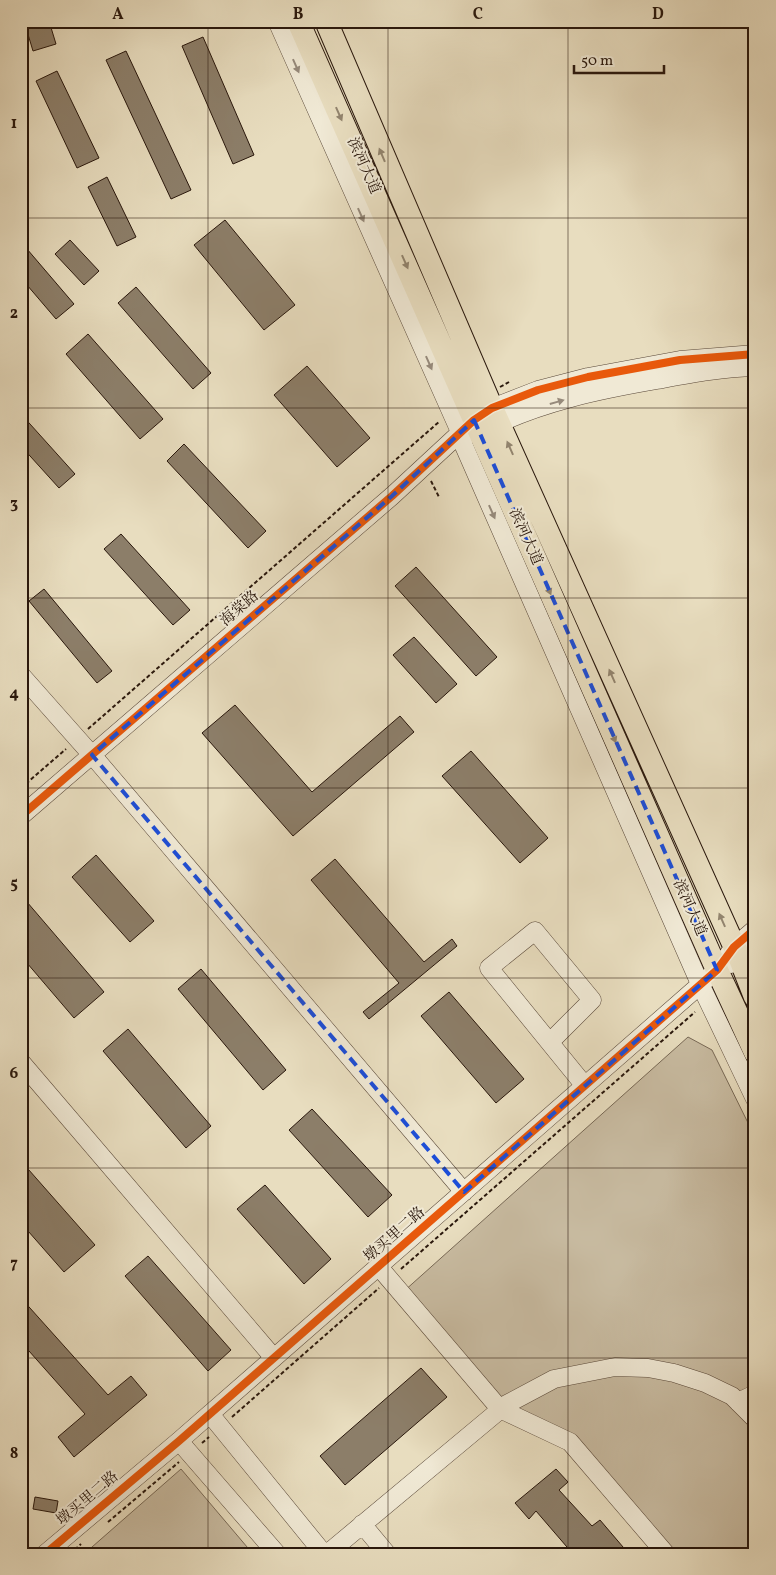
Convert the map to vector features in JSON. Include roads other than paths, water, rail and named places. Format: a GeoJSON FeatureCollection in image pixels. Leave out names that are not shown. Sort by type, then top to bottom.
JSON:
{"type":"FeatureCollection","features":[{"type":"Feature","properties":{"kind":"main road","name":"滨河大道"},"geometry":{"type":"LineString","coordinates":[[298,21],[479,422],[743,951],[755,997]]}},
{"type":"Feature","properties":{"kind":"main road","name":"滨河大道"},"geometry":{"type":"LineString","coordinates":[[326,21],[479,422],[709,977],[755,1052]]}},
{"type":"Feature","properties":{"kind":"street"},"geometry":{"type":"LineString","coordinates":[[277,21],[451,412],[479,422],[600,390],[723,368],[755,367]]}},
{"type":"Feature","properties":{"kind":"street"},"geometry":{"type":"LineString","coordinates":[[479,422],[538,390],[588,377],[680,360],[755,354]]}},
{"type":"Feature","properties":{"kind":"street","name":"海棠路"},"geometry":{"type":"LineString","coordinates":[[21,830],[96,759],[392,496],[479,422]]}},
{"type":"Feature","properties":{"kind":"street"},"geometry":{"type":"LineString","coordinates":[[21,675],[96,759],[464,1192]]}},
{"type":"Feature","properties":{"kind":"street","name":"海棠路"},"geometry":{"type":"LineString","coordinates":[[21,816],[96,759]]}},
{"type":"Feature","properties":{"kind":"street","name":"墩买里二路"},"geometry":{"type":"LineString","coordinates":[[45,1554],[179,1441],[709,977],[743,951],[755,929]]}},
{"type":"Feature","properties":{"kind":"street"},"geometry":{"type":"LineString","coordinates":[[550,1042],[592,1000],[535,931],[489,968],[585,1086]]}},
{"type":"Feature","properties":{"kind":"street"},"geometry":{"type":"LineString","coordinates":[[709,977],[755,1099]]}},
{"type":"Feature","properties":{"kind":"street"},"geometry":{"type":"LineString","coordinates":[[21,1062],[274,1358]]}},
{"type":"Feature","properties":{"kind":"street"},"geometry":{"type":"LineString","coordinates":[[379,1267],[500,1409],[570,1442],[666,1554]]}},
{"type":"Feature","properties":{"kind":"street"},"geometry":{"type":"LineString","coordinates":[[210,1414],[325,1554],[500,1409],[554,1379],[615,1367],[648,1368],[674,1373],[704,1383],[732,1396],[755,1419]]}},
{"type":"Feature","properties":{"kind":"street"},"geometry":{"type":"LineString","coordinates":[[738,1402],[755,1394]]}},
{"type":"Feature","properties":{"kind":"street"},"geometry":{"type":"LineString","coordinates":[[179,1441],[277,1554]]}},
{"type":"Feature","properties":{"kind":"street"},"geometry":{"type":"LineString","coordinates":[[362,1524],[387,1554]]}}]}
